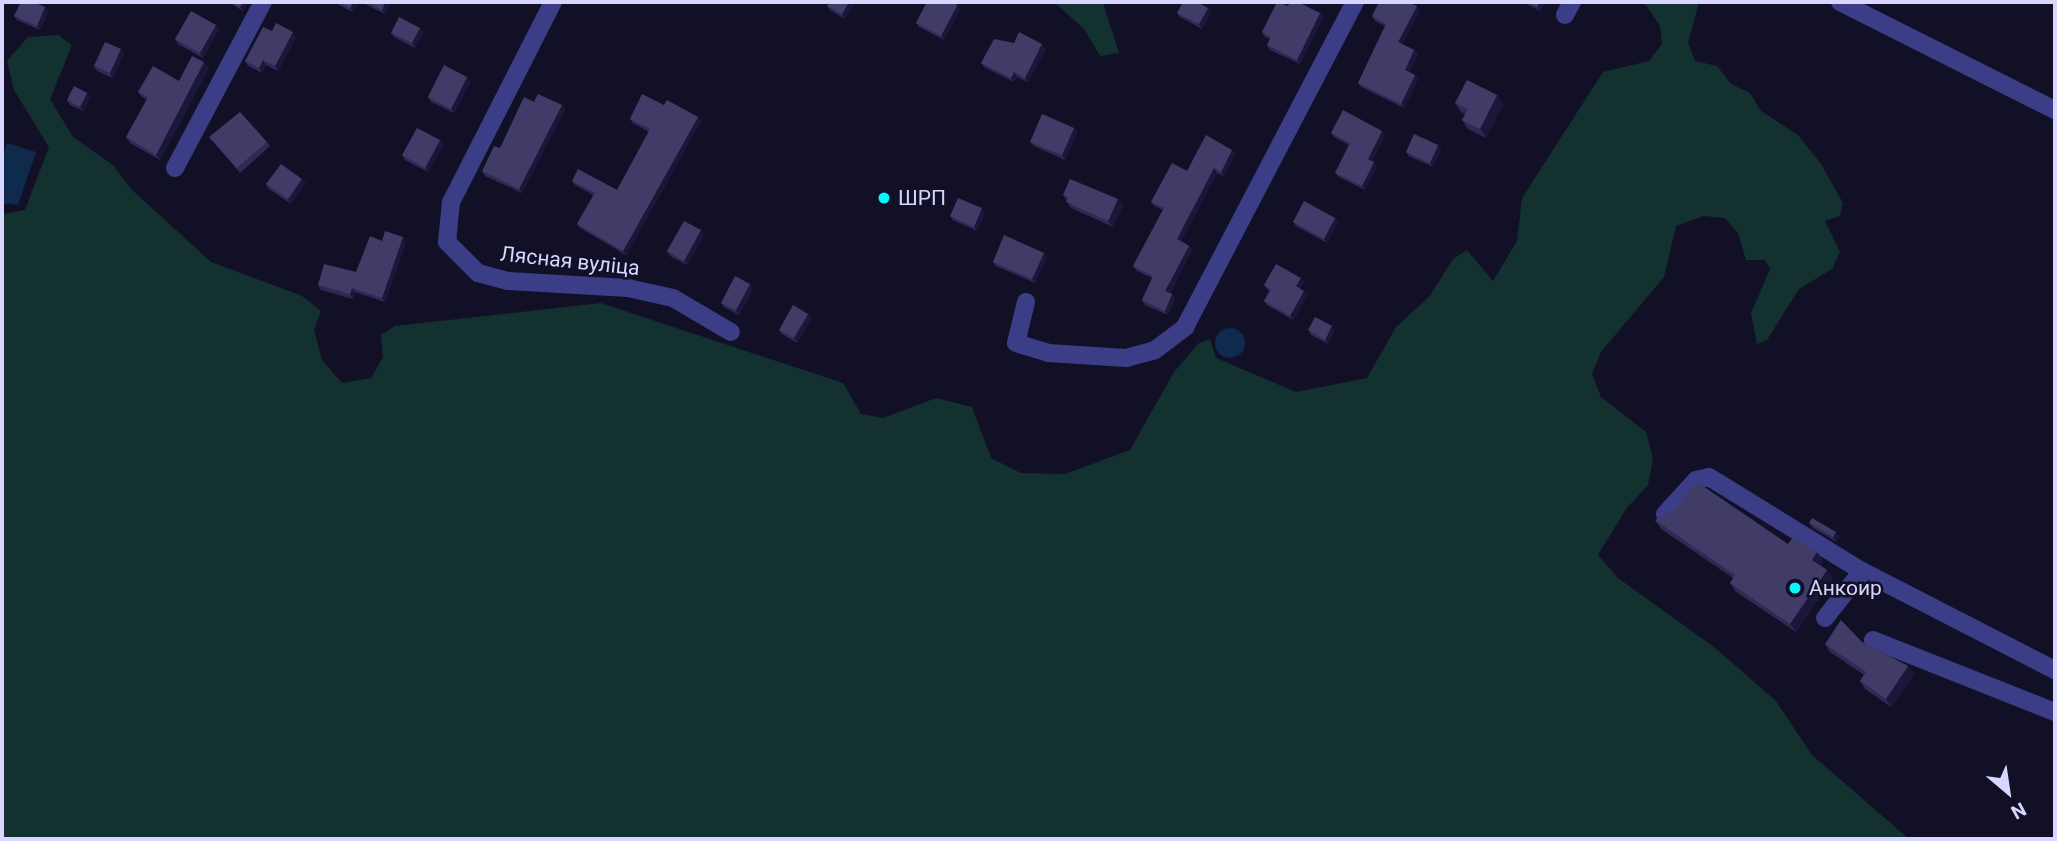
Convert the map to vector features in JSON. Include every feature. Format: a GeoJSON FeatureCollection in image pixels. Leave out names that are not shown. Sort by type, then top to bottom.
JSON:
{"type":"FeatureCollection","features":[{"type":"Feature","properties":{"kind":"street"},"geometry":{"type":"LineString","coordinates":[[175,168],[263,2]]}},
{"type":"Feature","properties":{"kind":"street","name":"Лясная вуліца"},"geometry":{"type":"LineString","coordinates":[[553,2],[451,202],[447,242],[478,273],[508,281],[628,288],[673,298],[731,332]]}},
{"type":"Feature","properties":{"kind":"street"},"geometry":{"type":"LineString","coordinates":[[1026,303],[1016,343],[1048,353],[1126,358],[1155,351],[1185,327],[1355,2]]}},
{"type":"Feature","properties":{"kind":"street"},"geometry":{"type":"LineString","coordinates":[[1840,2],[2055,110]]}},
{"type":"Feature","properties":{"kind":"street"},"geometry":{"type":"LineString","coordinates":[[1665,514],[1696,480],[1709,477],[1862,571],[2055,670]]}},
{"type":"Feature","properties":{"kind":"street"},"geometry":{"type":"LineString","coordinates":[[1825,618],[1862,571]]}},
{"type":"Feature","properties":{"kind":"street"},"geometry":{"type":"LineString","coordinates":[[1873,640],[2055,712]]}},
{"type":"Feature","properties":{"kind":"green space"},"geometry":{"type":"Polygon","coordinates":[[[1054,2],[1103,3],[1119,53],[1100,56],[1084,29],[1054,2]]]}},
{"type":"Feature","properties":{"kind":"green space"},"geometry":{"type":"Polygon","coordinates":[[[1644,2],[1699,2],[1688,43],[1695,61],[1717,66],[1731,84],[1750,93],[1761,111],[1798,135],[1821,164],[1843,203],[1840,216],[1825,221],[1840,252],[1832,269],[1799,289],[1767,340],[1757,344],[1751,313],[1770,269],[1765,260],[1746,260],[1738,233],[1725,218],[1704,216],[1676,226],[1664,277],[1601,352],[1592,374],[1601,397],[1646,432],[1653,458],[1648,485],[1626,509],[1598,555],[1618,578],[1714,647],[1776,701],[1812,755],[1909,839],[2,839],[2,214],[25,210],[49,147],[14,90],[7,61],[28,37],[58,35],[72,45],[50,99],[73,137],[113,165],[130,188],[211,262],[302,296],[321,311],[314,330],[322,360],[342,383],[371,378],[383,357],[381,335],[395,326],[601,303],[843,383],[861,414],[883,418],[936,398],[972,407],[991,458],[1021,473],[1065,474],[1130,450],[1174,372],[1199,343],[1210,339],[1216,358],[1296,392],[1367,378],[1396,327],[1429,297],[1453,259],[1467,250],[1493,281],[1517,241],[1522,198],[1603,72],[1649,61],[1662,44],[1660,26],[1644,2]]]}},
{"type":"Feature","properties":{"kind":"water"},"geometry":{"type":"Polygon","coordinates":[[[7,143],[36,152],[18,205],[2,203],[2,159],[7,143]]]}},
{"type":"Feature","properties":{"kind":"water"},"geometry":{"type":"Polygon","coordinates":[[[1230,328],[1241,332],[1245,343],[1241,354],[1230,358],[1219,354],[1215,343],[1219,332],[1230,328]]]}},
{"type":"Feature","properties":{"kind":"building"},"geometry":{"type":"Polygon","coordinates":[[[21,2],[33,2],[45,7],[37,26],[14,16],[21,2]]]}},
{"type":"Feature","properties":{"kind":"building"},"geometry":{"type":"Polygon","coordinates":[[[338,2],[353,2],[350,8],[338,2]]]}},
{"type":"Feature","properties":{"kind":"building"},"geometry":{"type":"Polygon","coordinates":[[[367,2],[385,2],[382,10],[367,2]]]}},
{"type":"Feature","properties":{"kind":"building"},"geometry":{"type":"Polygon","coordinates":[[[830,2],[849,2],[842,14],[827,6],[830,2]]]}},
{"type":"Feature","properties":{"kind":"building"},"geometry":{"type":"Polygon","coordinates":[[[927,2],[955,2],[957,6],[941,36],[916,23],[927,2]]]}},
{"type":"Feature","properties":{"kind":"building"},"geometry":{"type":"Polygon","coordinates":[[[1183,2],[1197,2],[1208,8],[1199,24],[1177,13],[1183,2]]]}},
{"type":"Feature","properties":{"kind":"building"},"geometry":{"type":"Polygon","coordinates":[[[1277,2],[1288,6],[1290,2],[1298,2],[1320,13],[1297,60],[1267,45],[1271,37],[1262,32],[1277,2]]]}},
{"type":"Feature","properties":{"kind":"building"},"geometry":{"type":"Polygon","coordinates":[[[1379,2],[1408,2],[1417,6],[1398,42],[1414,50],[1405,70],[1415,75],[1401,104],[1358,83],[1386,24],[1372,16],[1379,2]]]}},
{"type":"Feature","properties":{"kind":"building"},"geometry":{"type":"Polygon","coordinates":[[[191,11],[216,25],[200,53],[175,39],[191,11]]]}},
{"type":"Feature","properties":{"kind":"building"},"geometry":{"type":"Polygon","coordinates":[[[399,17],[420,28],[412,43],[391,33],[399,17]]]}},
{"type":"Feature","properties":{"kind":"building"},"geometry":{"type":"Polygon","coordinates":[[[276,23],[293,32],[275,66],[263,60],[259,68],[245,61],[263,27],[272,31],[276,23]]]}},
{"type":"Feature","properties":{"kind":"building"},"geometry":{"type":"Polygon","coordinates":[[[1019,32],[1042,44],[1025,78],[1014,72],[1011,78],[981,63],[994,39],[1014,43],[1019,32]]]}},
{"type":"Feature","properties":{"kind":"building"},"geometry":{"type":"Polygon","coordinates":[[[105,42],[121,49],[110,73],[94,66],[105,42]]]}},
{"type":"Feature","properties":{"kind":"building"},"geometry":{"type":"Polygon","coordinates":[[[192,56],[204,62],[156,155],[126,137],[148,97],[138,92],[153,66],[179,81],[192,56]]]}},
{"type":"Feature","properties":{"kind":"building"},"geometry":{"type":"Polygon","coordinates":[[[444,65],[467,77],[451,109],[428,97],[444,65]]]}},
{"type":"Feature","properties":{"kind":"building"},"geometry":{"type":"Polygon","coordinates":[[[1467,80],[1497,95],[1480,129],[1462,120],[1468,109],[1455,103],[1467,80]]]}},
{"type":"Feature","properties":{"kind":"building"},"geometry":{"type":"Polygon","coordinates":[[[74,86],[87,93],[80,107],[67,100],[74,86]]]}},
{"type":"Feature","properties":{"kind":"building"},"geometry":{"type":"Polygon","coordinates":[[[538,94],[562,105],[519,189],[482,171],[494,146],[500,148],[524,97],[534,102],[538,94]]]}},
{"type":"Feature","properties":{"kind":"building"},"geometry":{"type":"Polygon","coordinates":[[[642,94],[664,105],[667,100],[698,117],[623,251],[577,224],[595,193],[572,181],[578,169],[617,190],[650,129],[630,119],[642,94]]]}},
{"type":"Feature","properties":{"kind":"building"},"geometry":{"type":"Polygon","coordinates":[[[1343,110],[1382,131],[1368,159],[1374,162],[1362,186],[1335,173],[1350,143],[1331,133],[1343,110]]]}},
{"type":"Feature","properties":{"kind":"building"},"geometry":{"type":"Polygon","coordinates":[[[240,112],[267,142],[237,168],[209,137],[240,112]]]}},
{"type":"Feature","properties":{"kind":"building"},"geometry":{"type":"Polygon","coordinates":[[[1042,114],[1074,128],[1062,155],[1030,142],[1042,114]]]}},
{"type":"Feature","properties":{"kind":"building"},"geometry":{"type":"Polygon","coordinates":[[[417,128],[440,140],[425,168],[402,155],[417,128]]]}},
{"type":"Feature","properties":{"kind":"building"},"geometry":{"type":"Polygon","coordinates":[[[1414,134],[1438,145],[1430,163],[1406,152],[1414,134]]]}},
{"type":"Feature","properties":{"kind":"building"},"geometry":{"type":"Polygon","coordinates":[[[1206,135],[1232,150],[1221,172],[1214,168],[1177,239],[1189,246],[1165,291],[1172,294],[1165,311],[1142,300],[1153,276],[1133,266],[1164,208],[1151,202],[1172,163],[1187,171],[1206,135]]]}},
{"type":"Feature","properties":{"kind":"building"},"geometry":{"type":"Polygon","coordinates":[[[281,164],[302,179],[288,199],[266,184],[281,164]]]}},
{"type":"Feature","properties":{"kind":"building"},"geometry":{"type":"Polygon","coordinates":[[[1070,179],[1118,199],[1108,221],[1066,202],[1068,197],[1063,195],[1070,179]]]}},
{"type":"Feature","properties":{"kind":"building"},"geometry":{"type":"Polygon","coordinates":[[[958,198],[982,208],[974,227],[950,216],[958,198]]]}},
{"type":"Feature","properties":{"kind":"building"},"geometry":{"type":"Polygon","coordinates":[[[1304,201],[1335,218],[1324,239],[1293,222],[1304,201]]]}},
{"type":"Feature","properties":{"kind":"building"},"geometry":{"type":"Polygon","coordinates":[[[684,221],[701,230],[684,261],[667,251],[684,221]]]}},
{"type":"Feature","properties":{"kind":"building"},"geometry":{"type":"Polygon","coordinates":[[[385,231],[403,237],[382,298],[352,288],[350,294],[318,285],[324,264],[356,272],[370,236],[382,241],[385,231]]]}},
{"type":"Feature","properties":{"kind":"building"},"geometry":{"type":"Polygon","coordinates":[[[1004,235],[1044,253],[1032,279],[993,262],[1004,235]]]}},
{"type":"Feature","properties":{"kind":"building"},"geometry":{"type":"Polygon","coordinates":[[[1276,264],[1301,278],[1296,286],[1304,291],[1290,316],[1264,301],[1271,290],[1264,285],[1276,264]]]}},
{"type":"Feature","properties":{"kind":"building"},"geometry":{"type":"Polygon","coordinates":[[[735,276],[750,284],[736,310],[721,303],[735,276]]]}},
{"type":"Feature","properties":{"kind":"building"},"geometry":{"type":"Polygon","coordinates":[[[793,305],[808,314],[794,338],[779,330],[793,305]]]}},
{"type":"Feature","properties":{"kind":"building"},"geometry":{"type":"Polygon","coordinates":[[[1315,317],[1332,326],[1325,340],[1308,330],[1315,317]]]}},
{"type":"Feature","properties":{"kind":"building"},"geometry":{"type":"Polygon","coordinates":[[[1697,482],[1788,544],[1793,537],[1817,552],[1812,560],[1827,570],[1790,624],[1730,583],[1735,575],[1655,520],[1676,509],[1697,482]]]}},
{"type":"Feature","properties":{"kind":"building"},"geometry":{"type":"Polygon","coordinates":[[[1812,518],[1836,532],[1833,537],[1809,523],[1812,518]]]}},
{"type":"Feature","properties":{"kind":"building"},"geometry":{"type":"Polygon","coordinates":[[[1841,620],[1862,642],[1908,666],[1886,699],[1860,681],[1866,672],[1825,644],[1841,620]]]}},
{"type":"Feature","properties":{"kind":"place","name":"ШРП"},"geometry":{"type":"Point","coordinates":[884,198]}},
{"type":"Feature","properties":{"kind":"place","name":"Анкоир"},"geometry":{"type":"Point","coordinates":[1795,588]}}]}
